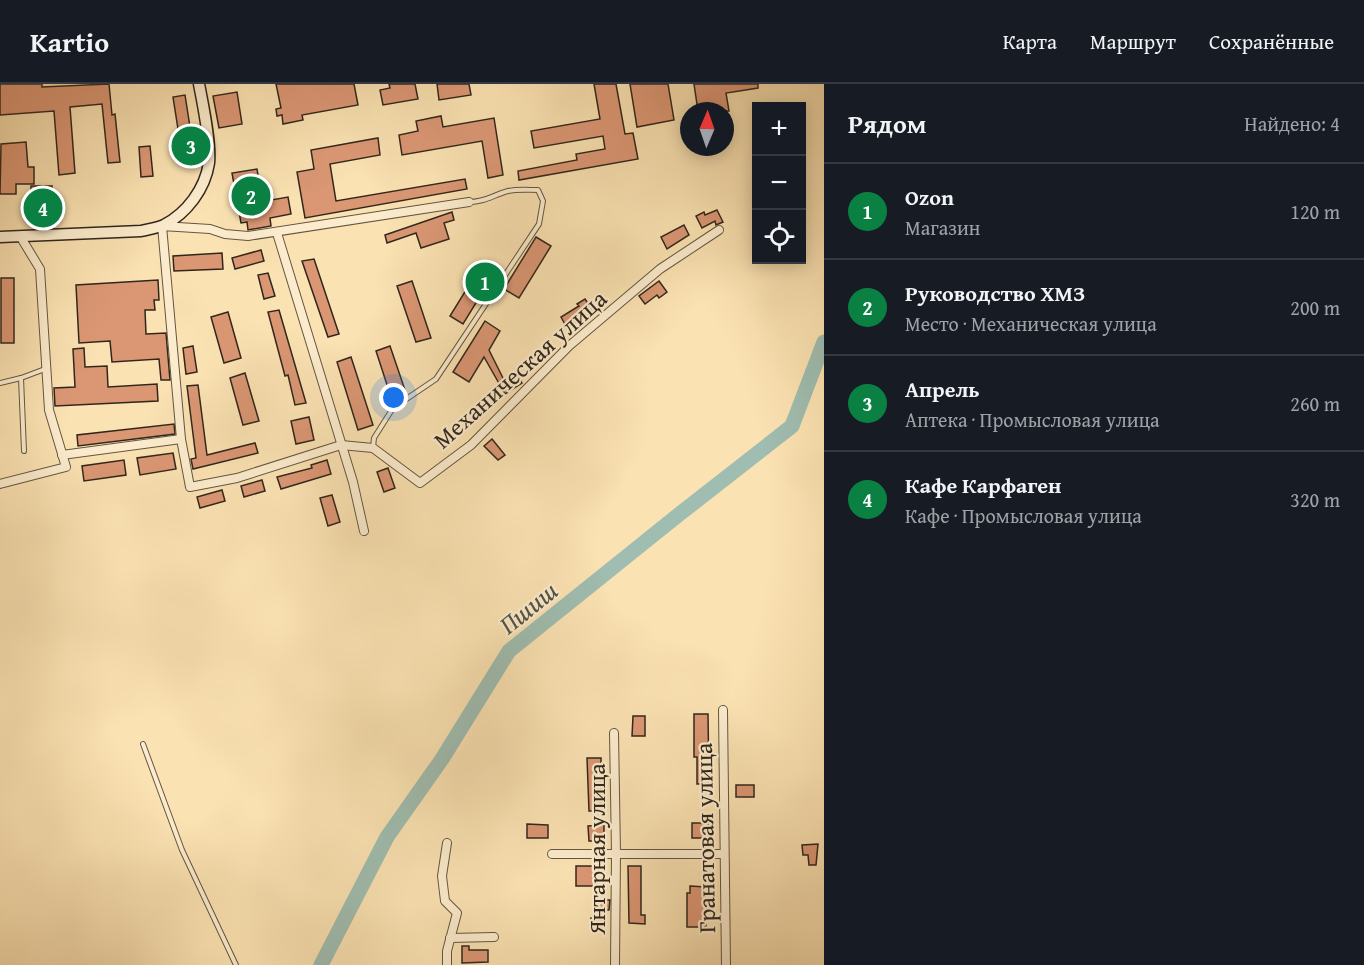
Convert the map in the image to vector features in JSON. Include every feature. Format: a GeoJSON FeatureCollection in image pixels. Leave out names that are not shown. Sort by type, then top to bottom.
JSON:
{"type":"FeatureCollection","features":[{"type":"Feature","properties":{"kind":"main road"},"geometry":{"type":"LineString","coordinates":[[0,237],[141,231],[162,226],[183,212],[200,190],[209,162],[206,121],[198,84]]}},
{"type":"Feature","properties":{"kind":"street"},"geometry":{"type":"LineString","coordinates":[[373,448],[342,445],[237,478],[190,487],[181,439],[162,226],[210,229],[225,234],[248,236],[469,202]]}},
{"type":"Feature","properties":{"kind":"street","name":"Механическая улица"},"geometry":{"type":"LineString","coordinates":[[373,448],[420,483],[471,445],[569,346],[660,269],[719,230]]}},
{"type":"Feature","properties":{"kind":"street"},"geometry":{"type":"LineString","coordinates":[[277,233],[353,482],[364,531]]}},
{"type":"Feature","properties":{"kind":"street"},"geometry":{"type":"LineString","coordinates":[[0,484],[66,467],[49,410],[40,269],[20,236]]}},
{"type":"Feature","properties":{"kind":"street"},"geometry":{"type":"LineString","coordinates":[[62,455],[181,439]]}},
{"type":"Feature","properties":{"kind":"street","name":"Гранатовая улица"},"geometry":{"type":"LineString","coordinates":[[723,710],[726,965]]}},
{"type":"Feature","properties":{"kind":"street","name":"Янтарная улица"},"geometry":{"type":"LineString","coordinates":[[614,733],[615,965]]}},
{"type":"Feature","properties":{"kind":"street"},"geometry":{"type":"LineString","coordinates":[[447,843],[442,876],[445,901],[457,913],[447,951],[447,965]]}},
{"type":"Feature","properties":{"kind":"street"},"geometry":{"type":"LineString","coordinates":[[552,854],[724,855]]}},
{"type":"Feature","properties":{"kind":"street"},"geometry":{"type":"LineString","coordinates":[[450,938],[494,937]]}},
{"type":"Feature","properties":{"kind":"lane"},"geometry":{"type":"LineString","coordinates":[[373,448],[374,438],[393,408],[436,379],[539,224],[543,201],[538,190],[524,189],[506,192],[479,202],[469,202]]}},
{"type":"Feature","properties":{"kind":"lane"},"geometry":{"type":"LineString","coordinates":[[0,383],[45,369]]}},
{"type":"Feature","properties":{"kind":"lane"},"geometry":{"type":"LineString","coordinates":[[21,378],[24,450]]}},
{"type":"Feature","properties":{"kind":"lane"},"geometry":{"type":"LineString","coordinates":[[143,744],[182,850],[236,965]]}},
{"type":"Feature","properties":{"kind":"building"},"geometry":{"type":"Polygon","coordinates":[[[0,84],[42,84],[42,87],[109,84],[120,162],[108,163],[102,104],[70,107],[75,173],[59,175],[54,111],[0,115],[0,84]]]}},
{"type":"Feature","properties":{"kind":"building"},"geometry":{"type":"Polygon","coordinates":[[[276,84],[354,84],[358,105],[302,115],[303,120],[283,124],[282,115],[277,116],[276,109],[281,108],[276,84]]]}},
{"type":"Feature","properties":{"kind":"building"},"geometry":{"type":"Polygon","coordinates":[[[389,84],[415,84],[418,99],[383,105],[380,90],[390,88],[389,84]]]}},
{"type":"Feature","properties":{"kind":"building"},"geometry":{"type":"Polygon","coordinates":[[[437,84],[469,84],[471,95],[439,100],[437,84]]]}},
{"type":"Feature","properties":{"kind":"building"},"geometry":{"type":"Polygon","coordinates":[[[594,84],[616,84],[625,134],[633,133],[638,159],[519,180],[518,171],[577,160],[576,154],[605,149],[603,136],[534,148],[531,131],[600,119],[594,84]]]}},
{"type":"Feature","properties":{"kind":"building"},"geometry":{"type":"Polygon","coordinates":[[[630,84],[668,84],[674,120],[637,127],[630,84]]]}},
{"type":"Feature","properties":{"kind":"building"},"geometry":{"type":"Polygon","coordinates":[[[694,84],[758,84],[758,88],[726,93],[728,102],[697,102],[694,84]]]}},
{"type":"Feature","properties":{"kind":"building"},"geometry":{"type":"Polygon","coordinates":[[[237,92],[242,124],[219,128],[213,96],[237,92]]]}},
{"type":"Feature","properties":{"kind":"building"},"geometry":{"type":"Polygon","coordinates":[[[185,95],[195,159],[183,161],[173,97],[185,95]]]}},
{"type":"Feature","properties":{"kind":"building"},"geometry":{"type":"Polygon","coordinates":[[[441,116],[443,127],[494,118],[503,175],[488,178],[482,141],[402,155],[399,135],[418,131],[416,121],[441,116]]]}},
{"type":"Feature","properties":{"kind":"building"},"geometry":{"type":"Polygon","coordinates":[[[378,138],[380,155],[330,164],[336,201],[465,179],[467,189],[305,218],[297,172],[314,169],[311,150],[378,138]]]}},
{"type":"Feature","properties":{"kind":"building"},"geometry":{"type":"Polygon","coordinates":[[[26,142],[28,167],[34,167],[34,184],[16,184],[16,194],[0,194],[1,144],[26,142]]]}},
{"type":"Feature","properties":{"kind":"building"},"geometry":{"type":"Polygon","coordinates":[[[150,146],[153,176],[141,177],[139,147],[150,146]]]}},
{"type":"Feature","properties":{"kind":"building"},"geometry":{"type":"Polygon","coordinates":[[[257,169],[261,195],[265,195],[266,201],[288,197],[291,214],[270,218],[271,226],[248,230],[247,222],[241,223],[232,173],[257,169]]]}},
{"type":"Feature","properties":{"kind":"building"},"geometry":{"type":"Polygon","coordinates":[[[31,186],[52,186],[52,215],[31,215],[31,186]]]}},
{"type":"Feature","properties":{"kind":"building"},"geometry":{"type":"Polygon","coordinates":[[[717,210],[723,222],[716,225],[715,221],[702,228],[696,216],[717,210]]]}},
{"type":"Feature","properties":{"kind":"building"},"geometry":{"type":"Polygon","coordinates":[[[452,212],[454,220],[444,223],[449,239],[421,248],[416,233],[387,243],[385,235],[452,212]]]}},
{"type":"Feature","properties":{"kind":"building"},"geometry":{"type":"Polygon","coordinates":[[[684,225],[689,235],[667,249],[661,237],[684,225]]]}},
{"type":"Feature","properties":{"kind":"building"},"geometry":{"type":"Polygon","coordinates":[[[536,237],[551,246],[519,298],[504,289],[536,237]]]}},
{"type":"Feature","properties":{"kind":"building"},"geometry":{"type":"Polygon","coordinates":[[[261,250],[264,261],[235,269],[232,258],[261,250]]]}},
{"type":"Feature","properties":{"kind":"building"},"geometry":{"type":"Polygon","coordinates":[[[222,253],[223,269],[174,271],[173,256],[222,253]]]}},
{"type":"Feature","properties":{"kind":"building"},"geometry":{"type":"Polygon","coordinates":[[[314,259],[339,334],[328,337],[302,261],[314,259]]]}},
{"type":"Feature","properties":{"kind":"building"},"geometry":{"type":"Polygon","coordinates":[[[482,264],[495,272],[463,324],[450,316],[482,264]]]}},
{"type":"Feature","properties":{"kind":"building"},"geometry":{"type":"Polygon","coordinates":[[[268,273],[275,296],[264,299],[258,275],[268,273]]]}},
{"type":"Feature","properties":{"kind":"building"},"geometry":{"type":"Polygon","coordinates":[[[1,278],[14,278],[14,343],[1,343],[1,278]]]}},
{"type":"Feature","properties":{"kind":"building"},"geometry":{"type":"Polygon","coordinates":[[[158,280],[159,300],[154,300],[155,310],[145,310],[146,334],[166,333],[170,380],[161,380],[159,359],[112,362],[110,341],[79,343],[76,285],[158,280]]]}},
{"type":"Feature","properties":{"kind":"building"},"geometry":{"type":"Polygon","coordinates":[[[412,281],[431,338],[416,342],[397,286],[412,281]]]}},
{"type":"Feature","properties":{"kind":"building"},"geometry":{"type":"Polygon","coordinates":[[[659,281],[667,292],[659,298],[657,295],[645,304],[639,296],[659,281]]]}},
{"type":"Feature","properties":{"kind":"building"},"geometry":{"type":"Polygon","coordinates":[[[585,299],[593,311],[567,328],[561,317],[579,306],[577,304],[585,299]]]}},
{"type":"Feature","properties":{"kind":"building"},"geometry":{"type":"Polygon","coordinates":[[[279,310],[306,403],[295,405],[288,375],[285,376],[268,312],[279,310]]]}},
{"type":"Feature","properties":{"kind":"building"},"geometry":{"type":"Polygon","coordinates":[[[228,312],[241,358],[224,363],[211,317],[228,312]]]}},
{"type":"Feature","properties":{"kind":"building"},"geometry":{"type":"Polygon","coordinates":[[[485,321],[500,331],[489,350],[505,382],[517,375],[522,383],[505,394],[484,357],[469,382],[453,372],[485,321]]]}},
{"type":"Feature","properties":{"kind":"building"},"geometry":{"type":"Polygon","coordinates":[[[193,346],[197,372],[186,374],[183,348],[193,346]]]}},
{"type":"Feature","properties":{"kind":"building"},"geometry":{"type":"Polygon","coordinates":[[[390,346],[406,393],[391,397],[376,351],[390,346]]]}},
{"type":"Feature","properties":{"kind":"building"},"geometry":{"type":"Polygon","coordinates":[[[84,348],[85,367],[107,366],[108,387],[157,384],[158,401],[55,406],[54,388],[75,387],[73,349],[84,348]]]}},
{"type":"Feature","properties":{"kind":"building"},"geometry":{"type":"Polygon","coordinates":[[[351,357],[373,425],[358,430],[337,362],[351,357]]]}},
{"type":"Feature","properties":{"kind":"building"},"geometry":{"type":"Polygon","coordinates":[[[245,373],[259,421],[243,425],[230,378],[245,373]]]}},
{"type":"Feature","properties":{"kind":"building"},"geometry":{"type":"Polygon","coordinates":[[[198,385],[207,455],[255,443],[258,453],[193,469],[191,459],[196,458],[187,386],[198,385]]]}},
{"type":"Feature","properties":{"kind":"building"},"geometry":{"type":"Polygon","coordinates":[[[309,417],[314,440],[296,444],[291,421],[309,417]]]}},
{"type":"Feature","properties":{"kind":"building"},"geometry":{"type":"Polygon","coordinates":[[[174,424],[175,434],[78,446],[77,435],[174,424]]]}},
{"type":"Feature","properties":{"kind":"building"},"geometry":{"type":"Polygon","coordinates":[[[492,439],[505,455],[498,460],[484,446],[492,439]]]}},
{"type":"Feature","properties":{"kind":"building"},"geometry":{"type":"Polygon","coordinates":[[[173,453],[176,469],[140,475],[137,458],[173,453]]]}},
{"type":"Feature","properties":{"kind":"building"},"geometry":{"type":"Polygon","coordinates":[[[124,460],[126,475],[84,481],[82,466],[124,460]]]}},
{"type":"Feature","properties":{"kind":"building"},"geometry":{"type":"Polygon","coordinates":[[[327,460],[331,474],[281,489],[277,477],[312,468],[311,465],[327,460]]]}},
{"type":"Feature","properties":{"kind":"building"},"geometry":{"type":"Polygon","coordinates":[[[388,468],[395,488],[384,492],[377,472],[388,468]]]}},
{"type":"Feature","properties":{"kind":"building"},"geometry":{"type":"Polygon","coordinates":[[[262,480],[265,491],[244,497],[241,486],[262,480]]]}},
{"type":"Feature","properties":{"kind":"building"},"geometry":{"type":"Polygon","coordinates":[[[222,490],[225,501],[200,508],[197,497],[222,490]]]}},
{"type":"Feature","properties":{"kind":"building"},"geometry":{"type":"Polygon","coordinates":[[[332,495],[340,522],[328,526],[320,498],[332,495]]]}},
{"type":"Feature","properties":{"kind":"building"},"geometry":{"type":"Polygon","coordinates":[[[694,714],[708,714],[709,784],[697,784],[697,757],[694,757],[694,714]]]}},
{"type":"Feature","properties":{"kind":"building"},"geometry":{"type":"Polygon","coordinates":[[[633,716],[645,716],[645,736],[632,736],[633,716]]]}},
{"type":"Feature","properties":{"kind":"building"},"geometry":{"type":"Polygon","coordinates":[[[587,758],[601,758],[601,811],[589,811],[587,758]]]}},
{"type":"Feature","properties":{"kind":"building"},"geometry":{"type":"Polygon","coordinates":[[[736,785],[754,785],[754,797],[736,797],[736,785]]]}},
{"type":"Feature","properties":{"kind":"building"},"geometry":{"type":"Polygon","coordinates":[[[692,823],[708,823],[708,838],[692,838],[692,823]]]}},
{"type":"Feature","properties":{"kind":"building"},"geometry":{"type":"Polygon","coordinates":[[[527,824],[548,825],[548,838],[527,838],[527,824]]]}},
{"type":"Feature","properties":{"kind":"building"},"geometry":{"type":"Polygon","coordinates":[[[604,825],[604,841],[589,841],[588,826],[604,825]]]}},
{"type":"Feature","properties":{"kind":"building"},"geometry":{"type":"Polygon","coordinates":[[[818,844],[816,865],[809,865],[808,855],[803,855],[802,845],[818,844]]]}},
{"type":"Feature","properties":{"kind":"building"},"geometry":{"type":"Polygon","coordinates":[[[576,866],[597,866],[597,886],[576,886],[576,866]]]}},
{"type":"Feature","properties":{"kind":"building"},"geometry":{"type":"Polygon","coordinates":[[[628,866],[641,866],[641,915],[645,915],[645,924],[629,923],[628,866]]]}},
{"type":"Feature","properties":{"kind":"building"},"geometry":{"type":"Polygon","coordinates":[[[690,886],[706,887],[706,927],[687,927],[687,893],[690,893],[690,886]]]}},
{"type":"Feature","properties":{"kind":"building"},"geometry":{"type":"Polygon","coordinates":[[[594,900],[610,900],[609,910],[602,910],[602,926],[590,926],[591,918],[594,918],[594,900]]]}},
{"type":"Feature","properties":{"kind":"building"},"geometry":{"type":"Polygon","coordinates":[[[462,946],[469,946],[469,950],[488,950],[488,962],[462,963],[462,946]]]}},
{"type":"Feature","properties":{"kind":"waterway","name":"Пшиш"},"geometry":{"type":"LineString","coordinates":[[321,965],[387,837],[442,759],[509,651],[792,426],[824,342]]}},
{"type":"Feature","properties":{"kind":"place","name":"Апрель"},"geometry":{"type":"Point","coordinates":[191,146]}},
{"type":"Feature","properties":{"kind":"place","name":"Руководство ХМЗ"},"geometry":{"type":"Point","coordinates":[251,196]}},
{"type":"Feature","properties":{"kind":"place","name":"Кафе Карфаген"},"geometry":{"type":"Point","coordinates":[43,208]}},
{"type":"Feature","properties":{"kind":"place","name":"Ozon"},"geometry":{"type":"Point","coordinates":[485,282]}}]}
